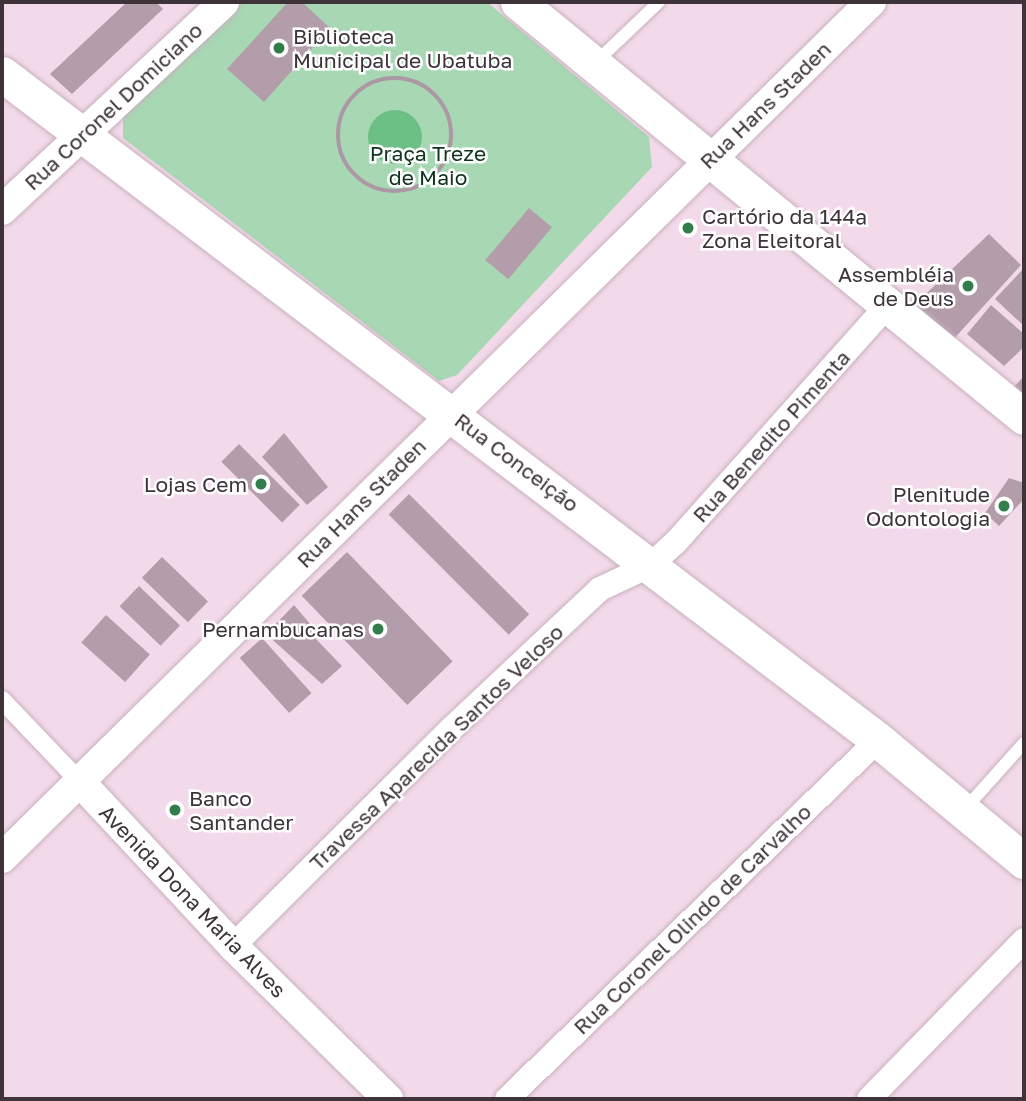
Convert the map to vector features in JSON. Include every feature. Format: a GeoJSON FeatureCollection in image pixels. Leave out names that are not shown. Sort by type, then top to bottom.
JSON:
{"type":"FeatureCollection","features":[{"type":"Feature","properties":{"kind":"main road"},"geometry":{"type":"LineString","coordinates":[[518,2],[1024,417]]}},
{"type":"Feature","properties":{"kind":"main road","name":"Rua Conceição"},"geometry":{"type":"LineString","coordinates":[[2,74],[651,565],[878,740],[1024,861]]}},
{"type":"Feature","properties":{"kind":"street","name":"Rua Coronel Domiciano"},"geometry":{"type":"LineString","coordinates":[[2,210],[224,2]]}},
{"type":"Feature","properties":{"kind":"street","name":"Rua Hans Staden"},"geometry":{"type":"LineString","coordinates":[[2,858],[81,783],[451,412],[870,2]]}},
{"type":"Feature","properties":{"kind":"street","name":"Rua Benedito Pimenta"},"geometry":{"type":"LineString","coordinates":[[651,565],[675,543],[888,305]]}},
{"type":"Feature","properties":{"kind":"street","name":"Travessa Aparecida Santos Veloso"},"geometry":{"type":"LineString","coordinates":[[233,946],[452,728],[600,589],[651,565]]}},
{"type":"Feature","properties":{"kind":"street","name":"Avenida Dona Maria Alves"},"geometry":{"type":"LineString","coordinates":[[2,700],[233,946],[388,1099]]}},
{"type":"Feature","properties":{"kind":"street","name":"Rua Coronel Olindo de Carvalho"},"geometry":{"type":"LineString","coordinates":[[507,1099],[878,740]]}},
{"type":"Feature","properties":{"kind":"street"},"geometry":{"type":"LineString","coordinates":[[869,1099],[1024,940]]}},
{"type":"Feature","properties":{"kind":"lane"},"geometry":{"type":"LineString","coordinates":[[593,65],[659,2]]}},
{"type":"Feature","properties":{"kind":"lane"},"geometry":{"type":"LineString","coordinates":[[964,811],[1024,743]]}},
{"type":"Feature","properties":{"kind":"path"},"geometry":{"type":"LineString","coordinates":[[395,78],[415,81],[444,105],[452,143],[435,177],[400,192],[380,190],[350,170],[338,136],[341,118],[361,89],[395,78]]}},
{"type":"Feature","properties":{"kind":"green space","name":"Praça Treze de Maio"},"geometry":{"type":"Polygon","coordinates":[[[243,2],[487,2],[649,137],[652,167],[457,375],[439,381],[123,138],[123,114],[243,2]]]}},
{"type":"Feature","properties":{"kind":"shaded area"},"geometry":{"type":"Polygon","coordinates":[[[395,110],[414,118],[422,137],[414,156],[395,164],[376,156],[368,137],[376,118],[395,110]]]}},
{"type":"Feature","properties":{"kind":"building"},"geometry":{"type":"Polygon","coordinates":[[[127,2],[156,2],[163,9],[72,94],[50,74],[127,2]]]}},
{"type":"Feature","properties":{"kind":"building","name":"Biblioteca Municipal de Ubatuba"},"geometry":{"type":"Polygon","coordinates":[[[288,2],[302,2],[330,28],[264,102],[227,69],[288,2]]]}},
{"type":"Feature","properties":{"kind":"building"},"geometry":{"type":"Polygon","coordinates":[[[529,208],[552,227],[508,279],[485,260],[529,208]]]}},
{"type":"Feature","properties":{"kind":"building","name":"Assembléia de Deus"},"geometry":{"type":"Polygon","coordinates":[[[989,234],[1021,265],[951,342],[912,307],[989,234]]]}},
{"type":"Feature","properties":{"kind":"building"},"geometry":{"type":"Polygon","coordinates":[[[1024,268],[1024,326],[995,299],[1024,268]]]}},
{"type":"Feature","properties":{"kind":"building"},"geometry":{"type":"Polygon","coordinates":[[[991,305],[1024,334],[1024,347],[1004,366],[967,334],[991,305]]]}},
{"type":"Feature","properties":{"kind":"building"},"geometry":{"type":"Polygon","coordinates":[[[1024,376],[1024,400],[1012,389],[1024,376]]]}},
{"type":"Feature","properties":{"kind":"building"},"geometry":{"type":"Polygon","coordinates":[[[284,433],[328,487],[307,505],[262,457],[284,433]]]}},
{"type":"Feature","properties":{"kind":"building","name":"Lojas Cem"},"geometry":{"type":"Polygon","coordinates":[[[239,444],[300,505],[282,522],[221,462],[239,444]]]}},
{"type":"Feature","properties":{"kind":"building","name":"Plenitude Odontologia"},"geometry":{"type":"Polygon","coordinates":[[[1009,478],[1024,483],[1024,499],[999,526],[985,513],[1009,478]]]}},
{"type":"Feature","properties":{"kind":"building"},"geometry":{"type":"Polygon","coordinates":[[[409,494],[529,614],[509,635],[388,515],[409,494]]]}},
{"type":"Feature","properties":{"kind":"building","name":"Pernambucanas"},"geometry":{"type":"Polygon","coordinates":[[[347,552],[453,661],[407,705],[302,596],[347,552]]]}},
{"type":"Feature","properties":{"kind":"building"},"geometry":{"type":"Polygon","coordinates":[[[162,557],[208,601],[188,622],[142,578],[162,557]]]}},
{"type":"Feature","properties":{"kind":"building"},"geometry":{"type":"Polygon","coordinates":[[[139,586],[180,626],[161,646],[120,606],[139,586]]]}},
{"type":"Feature","properties":{"kind":"building"},"geometry":{"type":"Polygon","coordinates":[[[294,605],[317,632],[315,638],[342,666],[322,684],[266,634],[294,605]]]}},
{"type":"Feature","properties":{"kind":"building"},"geometry":{"type":"Polygon","coordinates":[[[106,615],[150,654],[125,682],[81,642],[106,615]]]}},
{"type":"Feature","properties":{"kind":"building"},"geometry":{"type":"Polygon","coordinates":[[[262,638],[312,693],[289,713],[240,658],[262,638]]]}},
{"type":"Feature","properties":{"kind":"place","name":"Biblioteca Municipal de Ubatuba"},"geometry":{"type":"Point","coordinates":[279,48]}},
{"type":"Feature","properties":{"kind":"place","name":"Cartório da 144ª Zona Eleitoral"},"geometry":{"type":"Point","coordinates":[688,228]}},
{"type":"Feature","properties":{"kind":"place","name":"Assembléia de Deus"},"geometry":{"type":"Point","coordinates":[968,286]}},
{"type":"Feature","properties":{"kind":"place","name":"Lojas Cem"},"geometry":{"type":"Point","coordinates":[261,484]}},
{"type":"Feature","properties":{"kind":"place","name":"Plenitude Odontologia"},"geometry":{"type":"Point","coordinates":[1004,506]}},
{"type":"Feature","properties":{"kind":"place","name":"Pernambucanas"},"geometry":{"type":"Point","coordinates":[378,629]}},
{"type":"Feature","properties":{"kind":"place","name":"Banco Santander"},"geometry":{"type":"Point","coordinates":[175,810]}}]}
